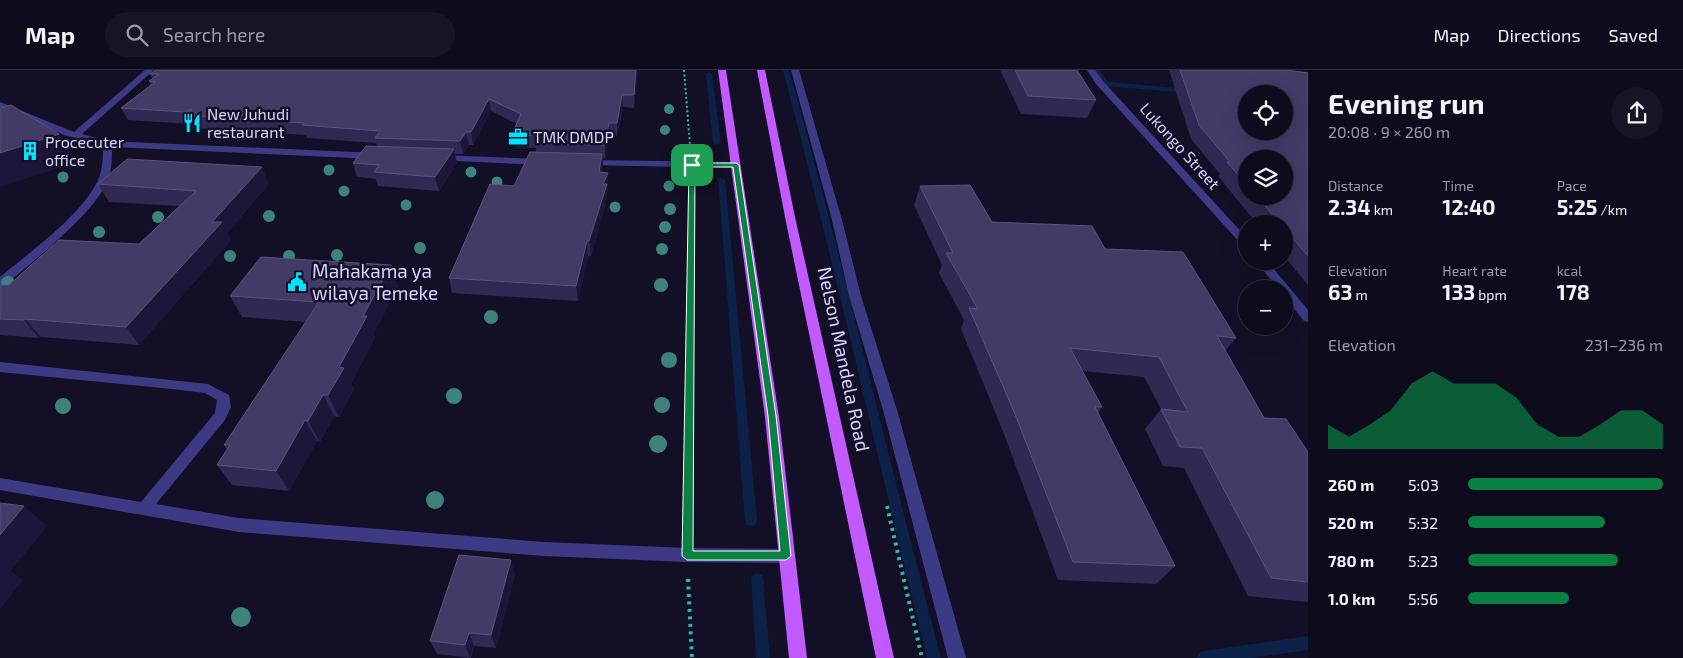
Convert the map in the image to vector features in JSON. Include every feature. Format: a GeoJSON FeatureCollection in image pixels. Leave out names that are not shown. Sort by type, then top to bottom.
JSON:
{"type":"FeatureCollection","features":[{"type":"Feature","properties":{"kind":"main road"},"geometry":{"type":"LineString","coordinates":[[722,70],[772,416],[798,658]]}},
{"type":"Feature","properties":{"kind":"main road","name":"Nelson Mandela Road"},"geometry":{"type":"LineString","coordinates":[[762,70],[777,154],[865,556],[885,658]]}},
{"type":"Feature","properties":{"kind":"street"},"geometry":{"type":"LineString","coordinates":[[76,136],[150,70]]}},
{"type":"Feature","properties":{"kind":"street"},"geometry":{"type":"LineString","coordinates":[[795,70],[837,220],[855,296],[890,410],[957,658]]}},
{"type":"Feature","properties":{"kind":"street","name":"Lukongo Street"},"geometry":{"type":"LineString","coordinates":[[1091,70],[1099,82],[1238,234]]}},
{"type":"Feature","properties":{"kind":"street"},"geometry":{"type":"LineString","coordinates":[[0,104],[76,136],[107,144],[382,156]]}},
{"type":"Feature","properties":{"kind":"street"},"geometry":{"type":"LineString","coordinates":[[0,283],[73,218],[88,200],[102,181],[108,160],[107,144]]}},
{"type":"Feature","properties":{"kind":"street"},"geometry":{"type":"LineString","coordinates":[[431,158],[553,162]]}},
{"type":"Feature","properties":{"kind":"street"},"geometry":{"type":"LineString","coordinates":[[573,162],[736,165]]}},
{"type":"Feature","properties":{"kind":"street"},"geometry":{"type":"LineString","coordinates":[[1268,270],[1308,318]]}},
{"type":"Feature","properties":{"kind":"street"},"geometry":{"type":"LineString","coordinates":[[0,367],[172,384],[208,389],[224,398],[224,407],[220,416],[143,510]]}},
{"type":"Feature","properties":{"kind":"street"},"geometry":{"type":"LineString","coordinates":[[0,484],[239,525],[544,549],[687,556],[786,556]]}},
{"type":"Feature","properties":{"kind":"path"},"geometry":{"type":"LineString","coordinates":[[684,70],[692,165],[687,556],[692,658]]}},
{"type":"Feature","properties":{"kind":"building"},"geometry":{"type":"Polygon","coordinates":[[[156,70],[636,70],[634,95],[622,95],[617,123],[609,123],[605,145],[535,144],[539,136],[512,134],[521,114],[489,99],[471,132],[466,132],[460,141],[375,138],[380,131],[302,125],[304,123],[185,115],[192,109],[185,112],[121,108],[155,82],[149,81],[159,74],[150,74],[156,70]]]}},
{"type":"Feature","properties":{"kind":"building"},"geometry":{"type":"Polygon","coordinates":[[[1015,70],[1077,70],[1096,100],[1028,96],[1015,70]]]}},
{"type":"Feature","properties":{"kind":"building"},"geometry":{"type":"Polygon","coordinates":[[[1180,70],[1287,70],[1308,73],[1308,256],[1293,238],[1293,215],[1273,215],[1264,205],[1293,205],[1293,150],[1238,150],[1238,175],[1227,162],[1230,162],[1199,125],[1180,70]]]}},
{"type":"Feature","properties":{"kind":"building"},"geometry":{"type":"Polygon","coordinates":[[[11,105],[59,134],[0,153],[0,108],[11,105]]]}},
{"type":"Feature","properties":{"kind":"building"},"geometry":{"type":"Polygon","coordinates":[[[366,146],[454,149],[435,177],[374,172],[379,165],[353,163],[366,146]]]}},
{"type":"Feature","properties":{"kind":"building"},"geometry":{"type":"Polygon","coordinates":[[[530,152],[602,154],[599,172],[608,173],[603,184],[607,184],[589,241],[587,241],[576,286],[449,278],[490,184],[514,186],[530,152]]]}},
{"type":"Feature","properties":{"kind":"building"},"geometry":{"type":"Polygon","coordinates":[[[127,159],[262,167],[212,222],[222,222],[126,327],[25,319],[0,319],[0,285],[9,285],[59,240],[139,244],[196,191],[98,184],[127,159]]]}},
{"type":"Feature","properties":{"kind":"building"},"geometry":{"type":"Polygon","coordinates":[[[970,185],[992,222],[1092,226],[1105,249],[1183,252],[1236,338],[1217,336],[1264,418],[1286,419],[1308,452],[1308,582],[1271,578],[1202,448],[1180,447],[1161,409],[1188,412],[1159,357],[1070,348],[1102,407],[1095,407],[1175,566],[1073,562],[1015,414],[969,308],[978,309],[946,253],[953,253],[920,186],[970,185]]]}},
{"type":"Feature","properties":{"kind":"building"},"geometry":{"type":"Polygon","coordinates":[[[261,257],[391,265],[363,316],[367,316],[339,367],[344,368],[328,395],[323,395],[308,421],[305,420],[276,471],[217,465],[230,445],[224,445],[319,302],[230,296],[261,257]]]}},
{"type":"Feature","properties":{"kind":"building"},"geometry":{"type":"Polygon","coordinates":[[[0,503],[24,506],[0,535],[0,503]]]}},
{"type":"Feature","properties":{"kind":"building"},"geometry":{"type":"Polygon","coordinates":[[[459,555],[511,560],[491,635],[469,633],[465,645],[430,641],[459,555]]]}},
{"type":"Feature","properties":{"kind":"waterway"},"geometry":{"type":"LineString","coordinates":[[786,70],[817,183],[898,519],[934,658]]}},
{"type":"Feature","properties":{"kind":"waterway"},"geometry":{"type":"LineString","coordinates":[[1096,70],[1106,84],[1188,91]]}},
{"type":"Feature","properties":{"kind":"waterway"},"geometry":{"type":"LineString","coordinates":[[709,74],[717,143]]}},
{"type":"Feature","properties":{"kind":"waterway"},"geometry":{"type":"LineString","coordinates":[[721,180],[751,521]]}},
{"type":"Feature","properties":{"kind":"waterway"},"geometry":{"type":"LineString","coordinates":[[757,579],[763,658]]}},
{"type":"Feature","properties":{"kind":"waterway"},"geometry":{"type":"LineString","coordinates":[[1204,658],[1308,643]]}},
{"type":"Feature","properties":{"kind":"place","name":"New Juhudi restaurant"},"geometry":{"type":"Point","coordinates":[192,123]}},
{"type":"Feature","properties":{"kind":"place","name":"TMK DMDP"},"geometry":{"type":"Point","coordinates":[518,137]}},
{"type":"Feature","properties":{"kind":"place","name":"Procecuter office"},"geometry":{"type":"Point","coordinates":[30,151]}},
{"type":"Feature","properties":{"kind":"place","name":"Mahakama ya wilaya Temeke"},"geometry":{"type":"Point","coordinates":[297,282]}},
{"type":"Feature","properties":{"kind":"route"},"geometry":{"type":"LineString","coordinates":[[692,165],[736,165],[772,416],[786,556],[687,556],[692,165]]}}]}
